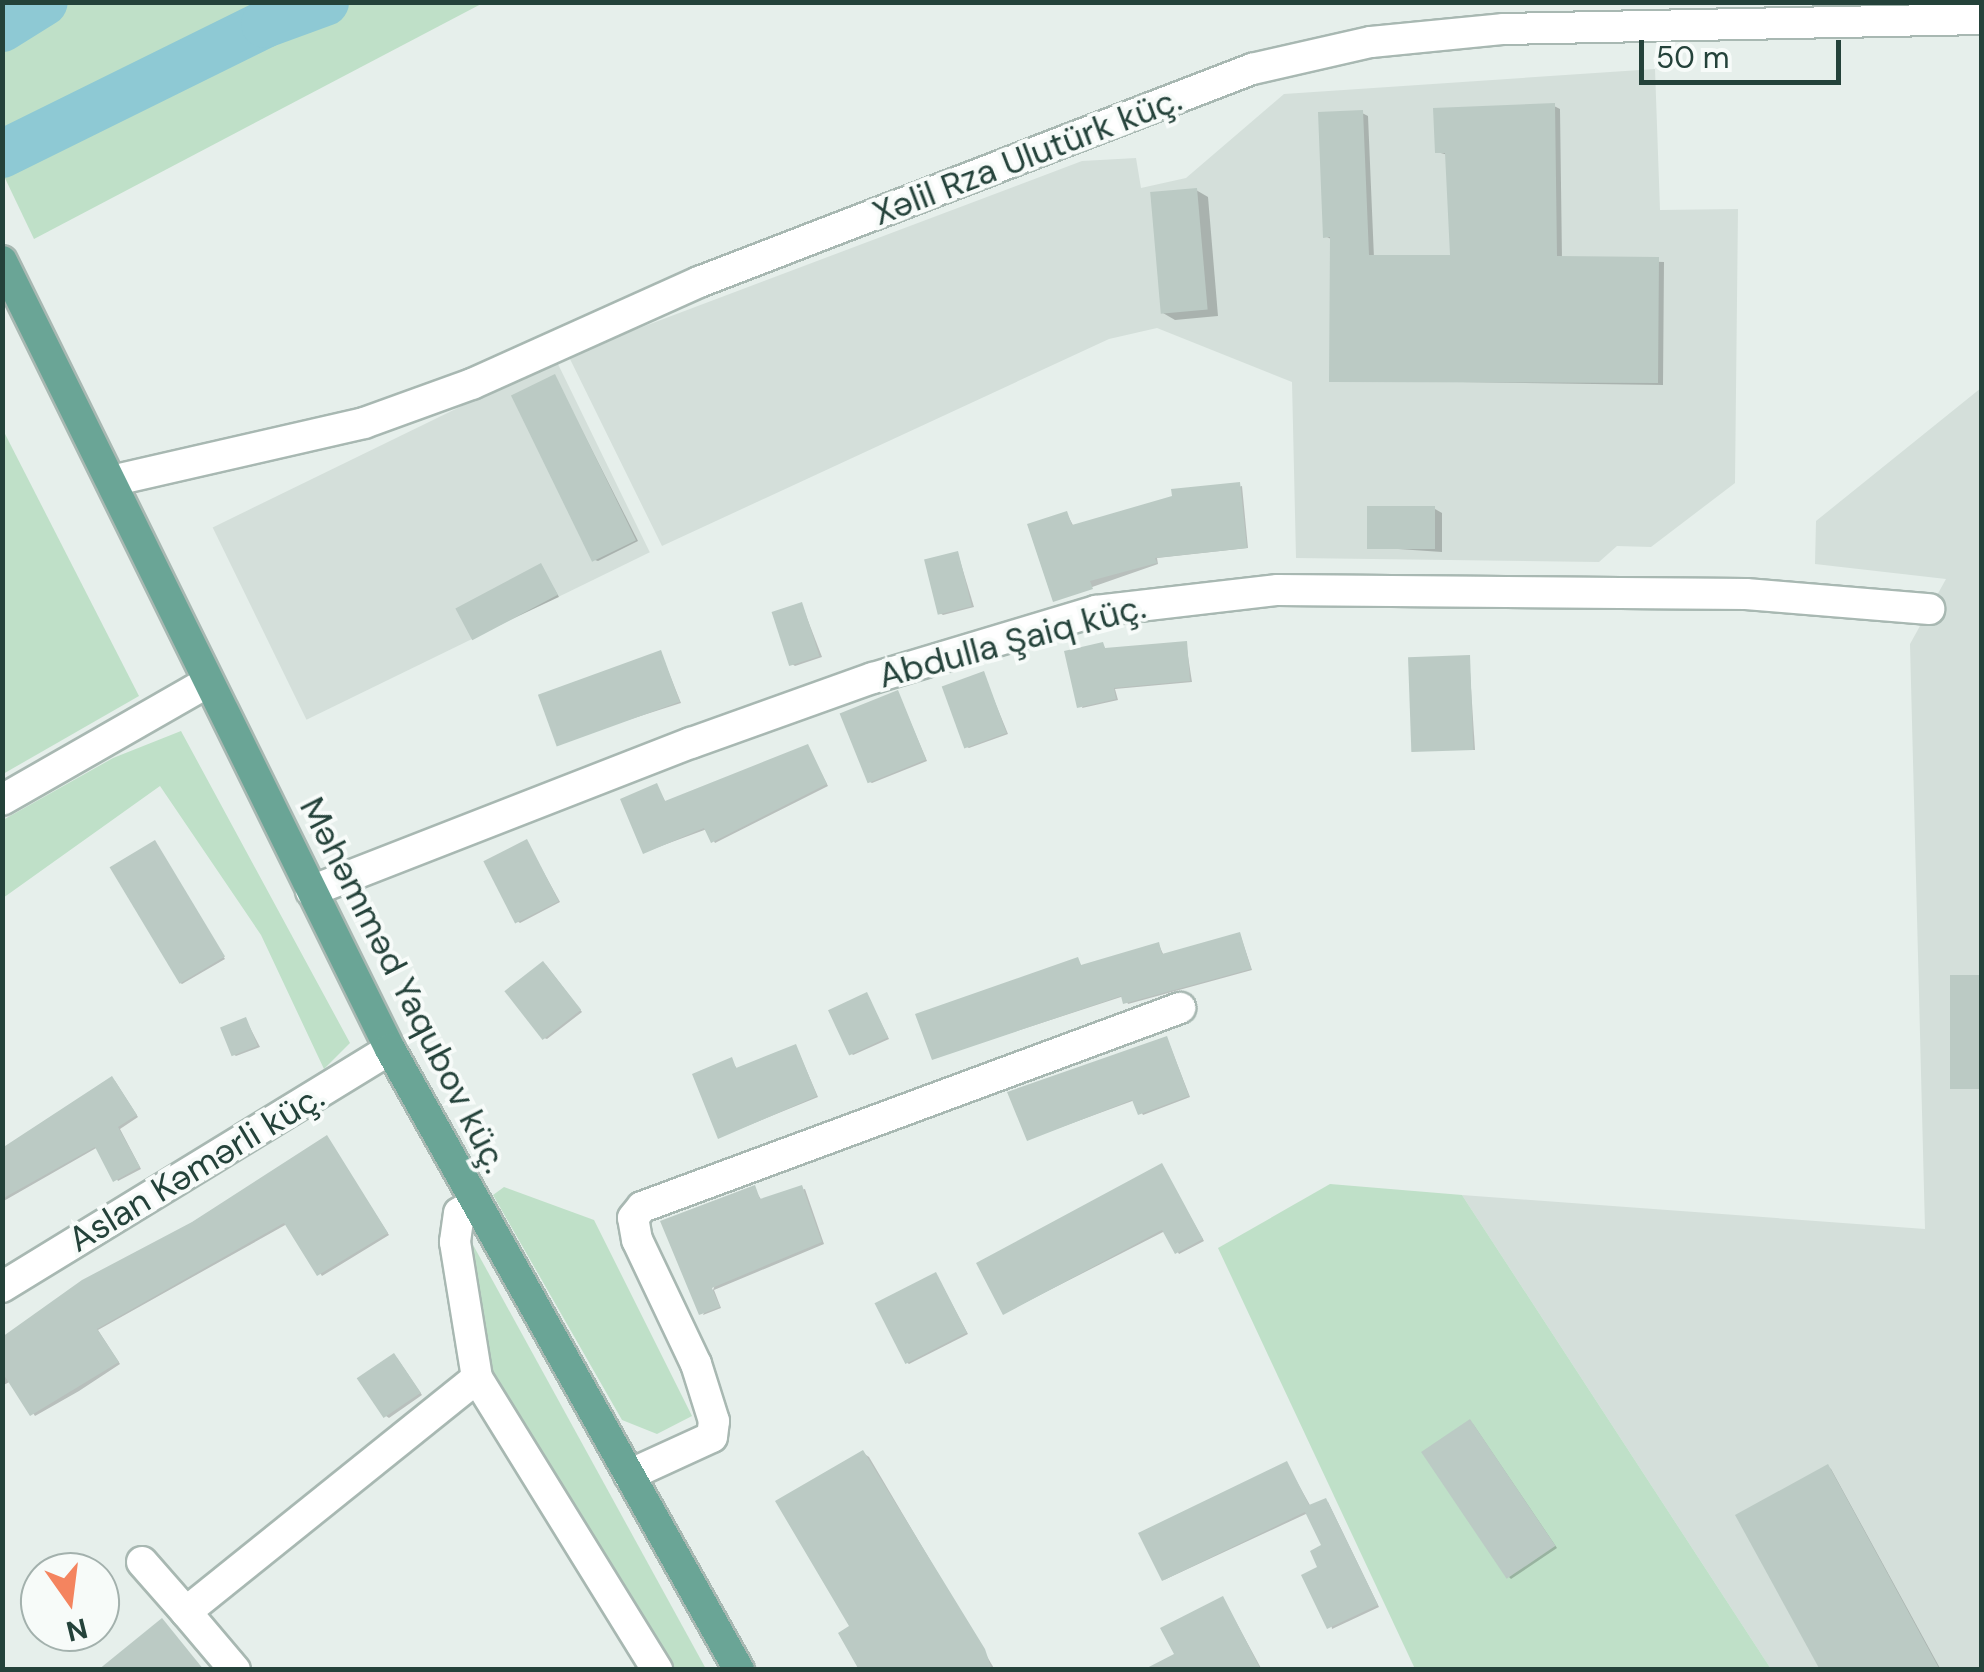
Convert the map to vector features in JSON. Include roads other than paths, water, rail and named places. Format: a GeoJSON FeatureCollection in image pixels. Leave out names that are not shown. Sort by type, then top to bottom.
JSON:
{"type":"FeatureCollection","features":[{"type":"Feature","properties":{"kind":"main road","name":"Məhəmməd Yaqubov küç."},"geometry":{"type":"LineString","coordinates":[[2,261],[390,1049],[739,1670]]}},
{"type":"Feature","properties":{"kind":"street","name":"Xəlil Rza Ulutürk küç."},"geometry":{"type":"LineString","coordinates":[[111,481],[364,423],[472,384],[684,288],[1252,69],[1371,42],[1504,29],[1982,19]]}},
{"type":"Feature","properties":{"kind":"street","name":"Abdulla Şaiq küç."},"geometry":{"type":"LineString","coordinates":[[311,891],[764,717],[1096,611],[1278,590],[1746,594],[1929,609]]}},
{"type":"Feature","properties":{"kind":"street"},"geometry":{"type":"LineString","coordinates":[[2,800],[208,682]]}},
{"type":"Feature","properties":{"kind":"street"},"geometry":{"type":"LineString","coordinates":[[630,1475],[712,1436],[714,1421],[696,1364],[636,1240],[633,1218],[642,1207],[1180,1008]]}},
{"type":"Feature","properties":{"kind":"street","name":"Aslan Kəmərli küç."},"geometry":{"type":"LineString","coordinates":[[2,1287],[390,1049]]}},
{"type":"Feature","properties":{"kind":"street"},"geometry":{"type":"LineString","coordinates":[[474,1204],[459,1213],[455,1242],[477,1378],[657,1670]]}},
{"type":"Feature","properties":{"kind":"street"},"geometry":{"type":"LineString","coordinates":[[186,1612],[477,1378]]}},
{"type":"Feature","properties":{"kind":"street"},"geometry":{"type":"LineString","coordinates":[[142,1562],[235,1670]]}},
{"type":"Feature","properties":{"kind":"waterway"},"geometry":{"type":"LineString","coordinates":[[2,28],[44,2]]}},
{"type":"Feature","properties":{"kind":"waterway"},"geometry":{"type":"LineString","coordinates":[[2,154],[265,24],[325,2]]}}]}
